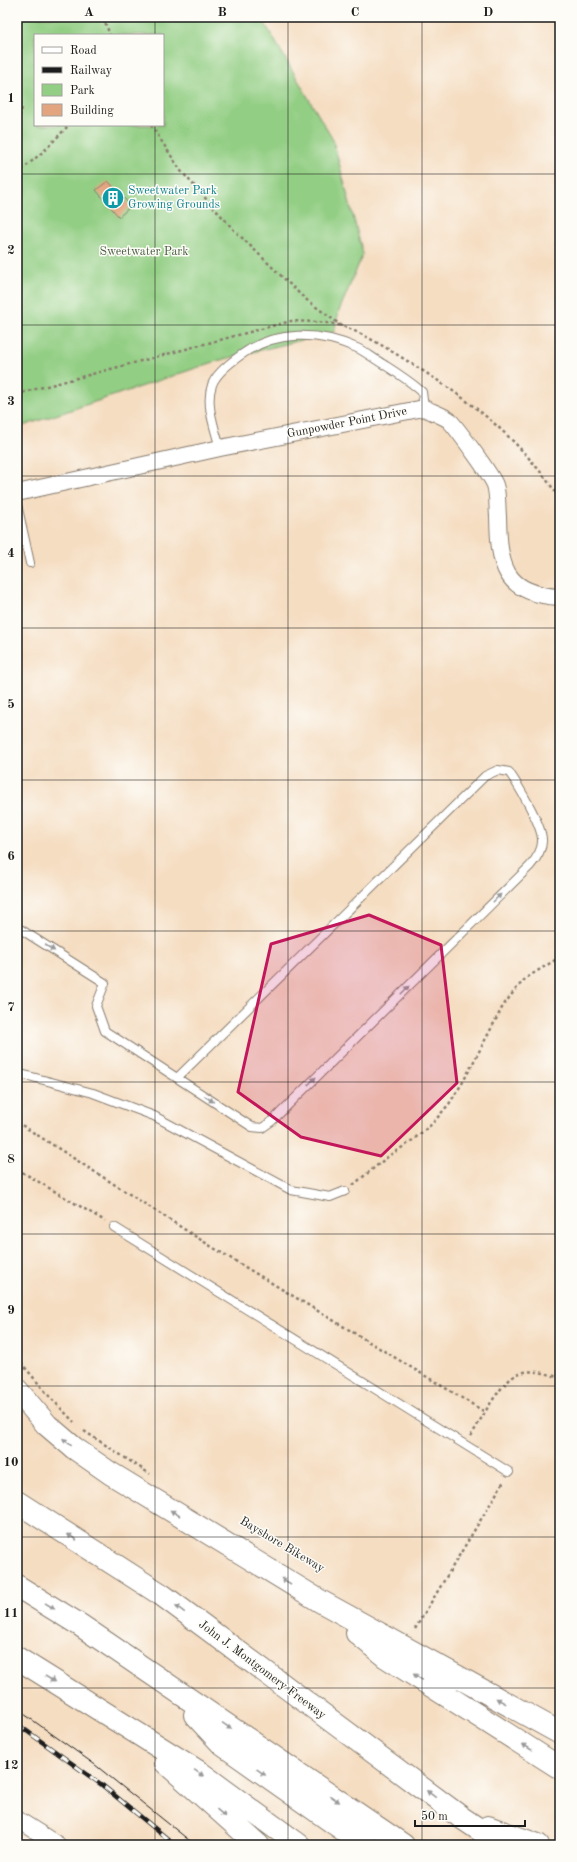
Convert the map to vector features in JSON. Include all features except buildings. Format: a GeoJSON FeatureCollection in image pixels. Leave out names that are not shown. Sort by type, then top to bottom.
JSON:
{"type":"FeatureCollection","features":[{"type":"Feature","properties":{"kind":"highway"},"geometry":{"type":"LineString","coordinates":[[17,1390],[47,1425],[74,1448],[110,1473],[320,1601],[560,1733]]}},
{"type":"Feature","properties":{"kind":"highway","name":"John J. Montgomery Freeway"},"geometry":{"type":"LineString","coordinates":[[17,1502],[162,1595],[462,1818],[502,1845]]}},
{"type":"Feature","properties":{"kind":"highway"},"geometry":{"type":"LineString","coordinates":[[17,1586],[80,1625],[403,1845]]}},
{"type":"Feature","properties":{"kind":"highway"},"geometry":{"type":"LineString","coordinates":[[320,1601],[386,1657],[560,1768]]}},
{"type":"Feature","properties":{"kind":"highway"},"geometry":{"type":"LineString","coordinates":[[17,1658],[199,1772],[299,1845]]}},
{"type":"Feature","properties":{"kind":"highway"},"geometry":{"type":"LineString","coordinates":[[172,1689],[223,1745],[365,1845]]}},
{"type":"Feature","properties":{"kind":"highway"},"geometry":{"type":"LineString","coordinates":[[131,1730],[184,1780],[258,1845]]}},
{"type":"Feature","properties":{"kind":"highway"},"geometry":{"type":"LineString","coordinates":[[462,1818],[538,1845]]}},
{"type":"Feature","properties":{"kind":"street","name":"Gunpowder Point Drive"},"geometry":{"type":"LineString","coordinates":[[17,493],[220,448],[424,408],[449,420],[484,467],[495,485],[499,547],[502,564],[511,578],[523,589],[544,596],[560,597]]}},
{"type":"Feature","properties":{"kind":"street"},"geometry":{"type":"LineString","coordinates":[[17,1819],[58,1845]]}},
{"type":"Feature","properties":{"kind":"lane"},"geometry":{"type":"LineString","coordinates":[[220,448],[209,400],[212,385],[222,372],[250,349],[269,341],[292,336],[315,335],[336,340],[358,348],[410,381],[422,392],[424,408]]}},
{"type":"Feature","properties":{"kind":"lane"},"geometry":{"type":"LineString","coordinates":[[17,504],[30,563]]}},
{"type":"Feature","properties":{"kind":"lane"},"geometry":{"type":"LineString","coordinates":[[17,927],[105,983],[96,1006],[105,1031],[252,1127],[262,1128],[272,1121],[524,872],[538,855],[542,839],[537,823],[516,781],[509,772],[498,770],[485,776],[177,1078]]}},
{"type":"Feature","properties":{"kind":"lane"},"geometry":{"type":"LineString","coordinates":[[17,1073],[93,1093],[154,1116],[291,1190],[330,1197],[345,1191]]}},
{"type":"Feature","properties":{"kind":"lane"},"geometry":{"type":"LineString","coordinates":[[114,1227],[509,1472]]}},
{"type":"Feature","properties":{"kind":"path"},"geometry":{"type":"LineString","coordinates":[[104,17],[110,34]]}},
{"type":"Feature","properties":{"kind":"path"},"geometry":{"type":"LineString","coordinates":[[17,97],[22,106],[22,111],[17,119]]}},
{"type":"Feature","properties":{"kind":"path"},"geometry":{"type":"LineString","coordinates":[[17,174],[45,150],[67,126]]}},
{"type":"Feature","properties":{"kind":"path"},"geometry":{"type":"LineString","coordinates":[[152,126],[181,172],[234,230],[304,298],[344,327]]}},
{"type":"Feature","properties":{"kind":"path"},"geometry":{"type":"LineString","coordinates":[[17,394],[291,321],[321,322],[344,327],[371,339],[450,387],[474,405],[518,444],[530,457],[560,499]]}},
{"type":"Feature","properties":{"kind":"path"},"geometry":{"type":"LineString","coordinates":[[345,1191],[368,1175],[390,1155],[409,1143],[432,1124],[449,1104],[463,1082],[503,1006],[511,995],[526,978],[560,957]]}},
{"type":"Feature","properties":{"kind":"path"},"geometry":{"type":"LineString","coordinates":[[17,1122],[212,1247],[485,1412]]}},
{"type":"Feature","properties":{"kind":"path"},"geometry":{"type":"LineString","coordinates":[[17,1169],[114,1227]]}},
{"type":"Feature","properties":{"kind":"path"},"geometry":{"type":"LineString","coordinates":[[17,1358],[74,1423]]}},
{"type":"Feature","properties":{"kind":"path"},"geometry":{"type":"LineString","coordinates":[[465,1445],[496,1395],[508,1382],[521,1373],[536,1372],[560,1378]]}},
{"type":"Feature","properties":{"kind":"path"},"geometry":{"type":"LineString","coordinates":[[80,1428],[151,1475]]}},
{"type":"Feature","properties":{"kind":"path"},"geometry":{"type":"LineString","coordinates":[[416,1629],[509,1472]]}},
{"type":"Feature","properties":{"kind":"highlighted area"},"geometry":{"type":"Polygon","coordinates":[[[369,915],[441,945],[457,1083],[381,1156],[301,1137],[238,1092],[271,944],[369,915]]]}},
{"type":"Feature","properties":{"kind":"green space","name":"Sweetwater Park"},"geometry":{"type":"Polygon","coordinates":[[[17,17],[261,17],[333,140],[363,254],[339,311],[334,332],[217,361],[17,428],[17,17]]]}},
{"type":"Feature","properties":{"kind":"tram line"},"geometry":{"type":"LineString","coordinates":[[17,1709],[94,1764],[195,1845]]}},
{"type":"Feature","properties":{"kind":"railway"},"geometry":{"type":"LineString","coordinates":[[17,1724],[102,1785],[175,1845]]}},
{"type":"Feature","properties":{"kind":"place","name":"Sweetwater Park Growing Grounds"},"geometry":{"type":"Point","coordinates":[113,198]}}]}
